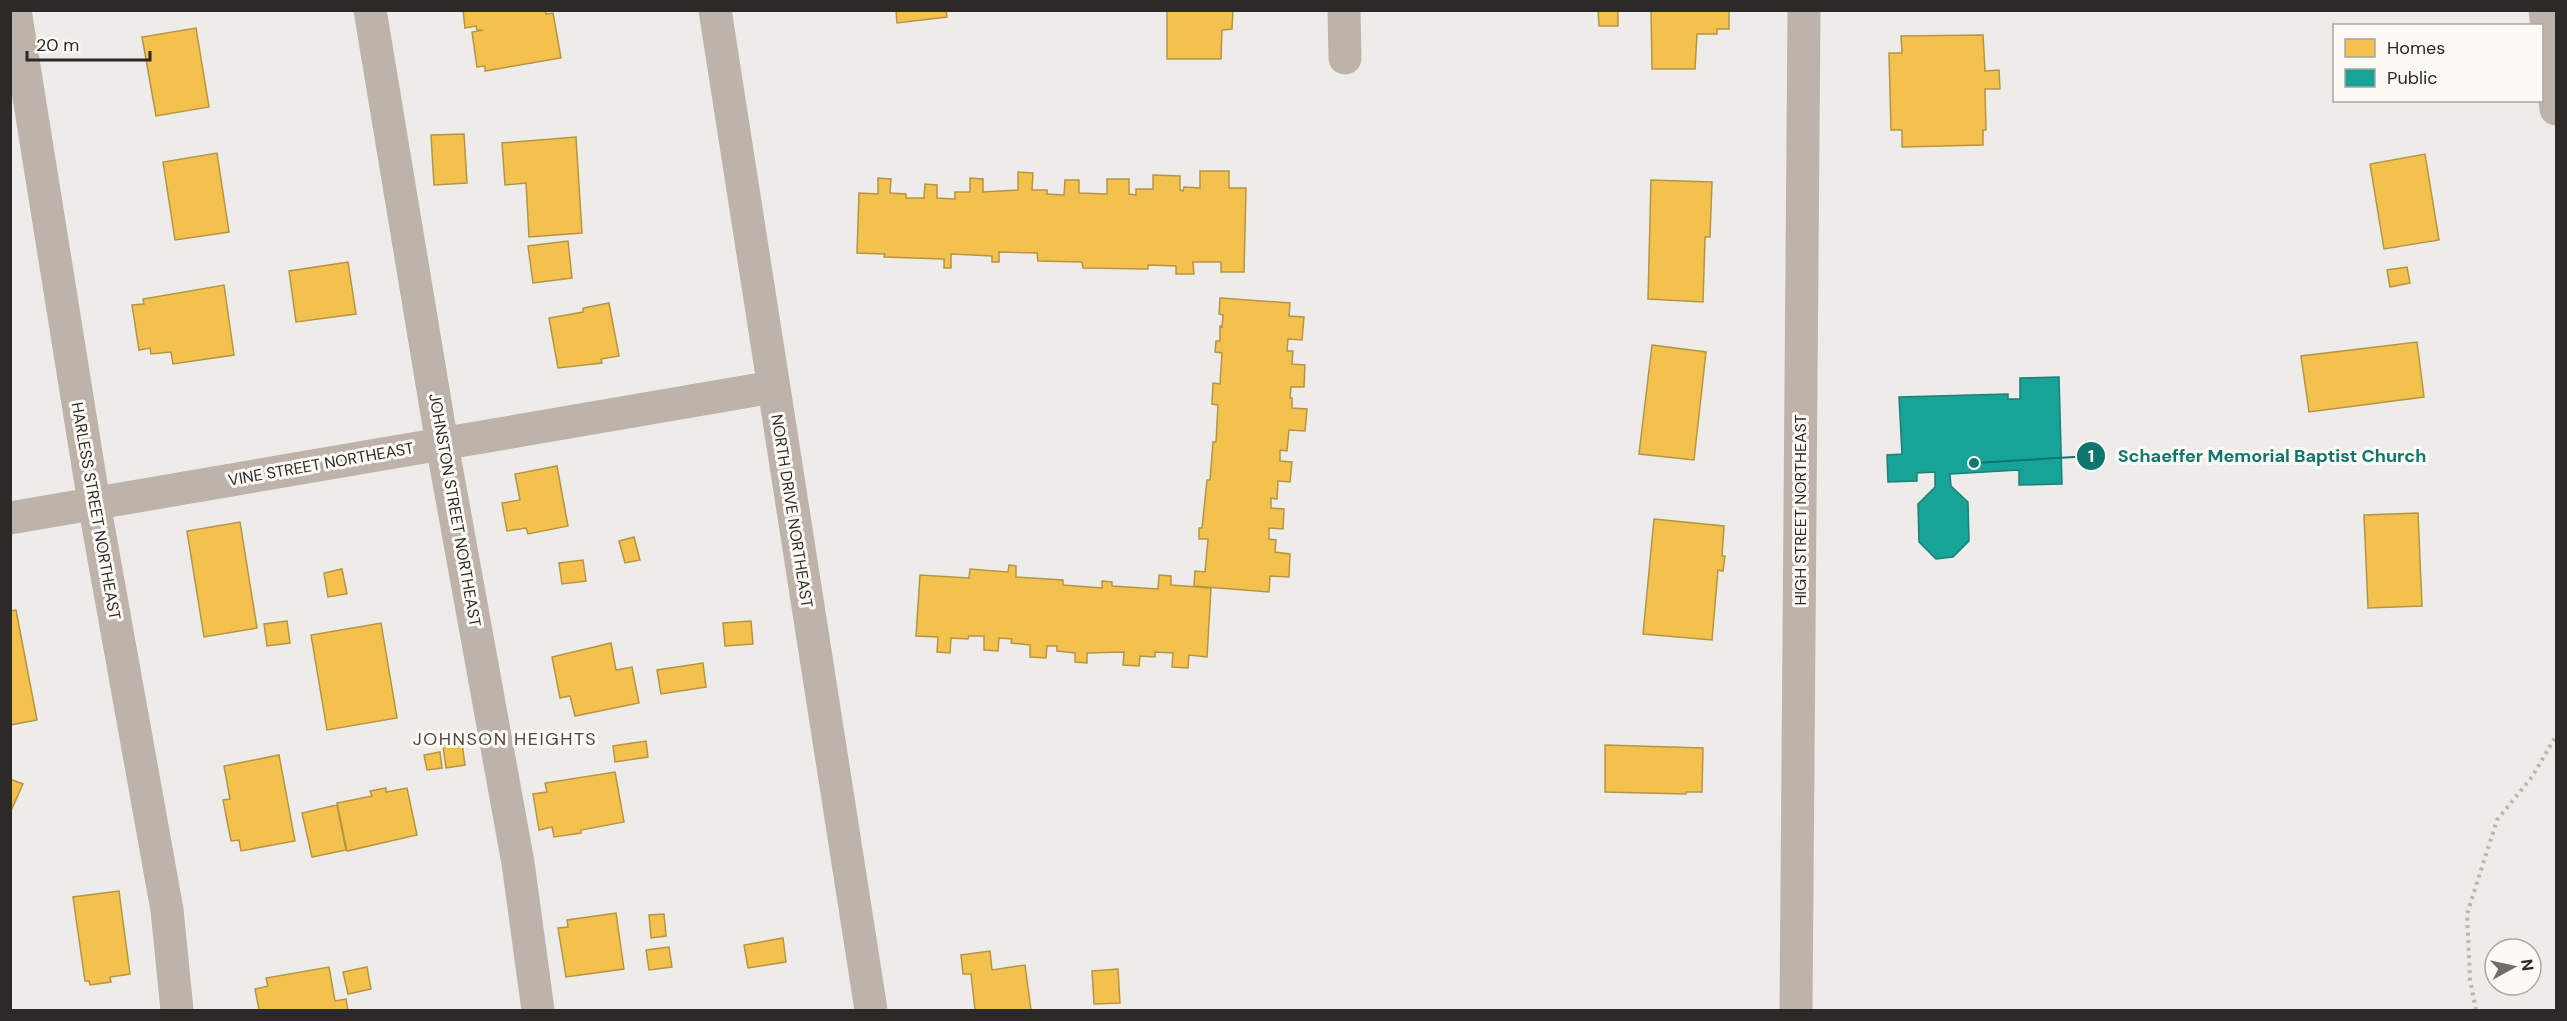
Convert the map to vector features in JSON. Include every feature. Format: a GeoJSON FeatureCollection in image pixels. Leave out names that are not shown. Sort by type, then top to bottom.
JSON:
{"type":"FeatureCollection","features":[{"type":"Feature","properties":{"kind":"street","name":"HARLESS STREET NORTHEAST"},"geometry":{"type":"LineString","coordinates":[[15,10],[94,503],[167,910],[177,1011]]}},
{"type":"Feature","properties":{"kind":"street","name":"JOHNSTON STREET NORTHEAST"},"geometry":{"type":"LineString","coordinates":[[370,10],[442,444],[518,863],[538,1011]]}},
{"type":"Feature","properties":{"kind":"street","name":"NORTH DRIVE NORTHEAST"},"geometry":{"type":"LineString","coordinates":[[715,10],[871,1011]]}},
{"type":"Feature","properties":{"kind":"street"},"geometry":{"type":"LineString","coordinates":[[1344,10],[1345,58]]}},
{"type":"Feature","properties":{"kind":"street","name":"HIGH STREET NORTHEAST"},"geometry":{"type":"LineString","coordinates":[[1796,1011],[1804,10]]}},
{"type":"Feature","properties":{"kind":"street"},"geometry":{"type":"LineString","coordinates":[[2545,10],[2556,109]]}},
{"type":"Feature","properties":{"kind":"street","name":"VINE STREET NORTHEAST"},"geometry":{"type":"LineString","coordinates":[[10,518],[772,387]]}},
{"type":"Feature","properties":{"kind":"path"},"geometry":{"type":"LineString","coordinates":[[2476,1011],[2470,980],[2467,914],[2497,820],[2532,777],[2556,736]]}},
{"type":"Feature","properties":{"kind":"building: Homes"},"geometry":{"type":"Polygon","coordinates":[[[463,10],[545,10],[546,14],[553,13],[561,58],[485,71],[485,66],[477,67],[472,32],[483,30],[477,30],[476,26],[465,28],[463,10]]]}},
{"type":"Feature","properties":{"kind":"building: Homes"},"geometry":{"type":"Polygon","coordinates":[[[896,10],[946,10],[947,17],[897,23],[896,10]]]}},
{"type":"Feature","properties":{"kind":"building: Homes"},"geometry":{"type":"Polygon","coordinates":[[[1167,10],[1233,10],[1232,29],[1222,30],[1221,59],[1167,59],[1167,10]]]}},
{"type":"Feature","properties":{"kind":"building: Homes"},"geometry":{"type":"Polygon","coordinates":[[[1598,10],[1618,10],[1618,26],[1599,26],[1598,10]]]}},
{"type":"Feature","properties":{"kind":"building: Homes"},"geometry":{"type":"Polygon","coordinates":[[[1651,10],[1729,10],[1729,29],[1717,29],[1717,34],[1697,34],[1695,69],[1652,69],[1651,10]]]}},
{"type":"Feature","properties":{"kind":"building: Homes"},"geometry":{"type":"Polygon","coordinates":[[[196,28],[209,107],[156,116],[142,37],[196,28]]]}},
{"type":"Feature","properties":{"kind":"building: Homes"},"geometry":{"type":"Polygon","coordinates":[[[1983,35],[1985,71],[1999,70],[2000,89],[1985,89],[1986,130],[1983,130],[1983,145],[1902,147],[1902,130],[1891,130],[1889,53],[1902,53],[1901,36],[1983,35]]]}},
{"type":"Feature","properties":{"kind":"building: Homes"},"geometry":{"type":"Polygon","coordinates":[[[464,134],[467,183],[434,185],[431,135],[464,134]]]}},
{"type":"Feature","properties":{"kind":"building: Homes"},"geometry":{"type":"Polygon","coordinates":[[[576,137],[582,233],[529,237],[526,183],[505,185],[502,143],[576,137]]]}},
{"type":"Feature","properties":{"kind":"building: Homes"},"geometry":{"type":"Polygon","coordinates":[[[217,153],[229,232],[175,240],[163,162],[217,153]]]}},
{"type":"Feature","properties":{"kind":"building: Homes"},"geometry":{"type":"Polygon","coordinates":[[[2425,154],[2439,240],[2384,249],[2370,164],[2425,154]]]}},
{"type":"Feature","properties":{"kind":"building: Homes"},"geometry":{"type":"Polygon","coordinates":[[[1200,171],[1229,171],[1229,188],[1246,188],[1244,272],[1221,272],[1221,262],[1193,262],[1194,274],[1176,274],[1176,266],[1148,265],[1148,269],[1083,268],[1082,262],[1038,261],[1037,253],[999,252],[999,262],[992,262],[992,256],[951,254],[951,268],[944,268],[944,259],[884,257],[885,254],[857,253],[859,193],[878,194],[878,178],[891,179],[890,193],[906,194],[906,198],[924,198],[925,184],[937,185],[937,198],[955,199],[955,192],[970,192],[970,178],[983,179],[983,192],[1018,190],[1018,172],[1033,173],[1032,190],[1047,190],[1047,194],[1064,195],[1065,180],[1079,180],[1079,193],[1107,194],[1107,179],[1129,179],[1129,194],[1136,195],[1136,189],[1153,189],[1153,175],[1180,176],[1180,190],[1183,191],[1184,187],[1200,188],[1200,171]]]}},
{"type":"Feature","properties":{"kind":"building: Homes"},"geometry":{"type":"Polygon","coordinates":[[[1651,180],[1712,182],[1710,237],[1705,237],[1703,302],[1648,299],[1651,180]]]}},
{"type":"Feature","properties":{"kind":"building: Homes"},"geometry":{"type":"Polygon","coordinates":[[[568,241],[572,278],[533,283],[528,246],[568,241]]]}},
{"type":"Feature","properties":{"kind":"building: Homes"},"geometry":{"type":"Polygon","coordinates":[[[348,262],[356,314],[296,322],[289,271],[348,262]]]}},
{"type":"Feature","properties":{"kind":"building: Homes"},"geometry":{"type":"Polygon","coordinates":[[[2407,267],[2410,283],[2390,287],[2387,270],[2407,267]]]}},
{"type":"Feature","properties":{"kind":"building: Homes"},"geometry":{"type":"Polygon","coordinates":[[[224,285],[234,355],[173,364],[171,352],[151,354],[150,348],[139,350],[132,305],[144,304],[143,299],[224,285]]]}},
{"type":"Feature","properties":{"kind":"building: Homes"},"geometry":{"type":"Polygon","coordinates":[[[1220,298],[1290,303],[1289,316],[1304,317],[1302,340],[1288,339],[1287,351],[1293,351],[1292,364],[1305,365],[1304,387],[1291,387],[1290,398],[1292,398],[1292,408],[1307,409],[1305,431],[1289,430],[1287,451],[1280,450],[1280,461],[1292,462],[1290,482],[1278,481],[1277,499],[1271,498],[1271,508],[1284,509],[1283,529],[1269,528],[1269,539],[1276,540],[1275,552],[1290,554],[1289,577],[1270,576],[1269,592],[1194,586],[1195,571],[1205,572],[1208,539],[1199,539],[1199,528],[1202,528],[1207,480],[1210,480],[1213,442],[1216,442],[1218,405],[1212,404],[1213,383],[1220,384],[1222,353],[1215,352],[1216,341],[1220,341],[1220,326],[1222,327],[1223,315],[1219,314],[1220,298]]]}},
{"type":"Feature","properties":{"kind":"building: Homes"},"geometry":{"type":"Polygon","coordinates":[[[609,303],[619,356],[601,359],[602,363],[558,368],[549,318],[583,312],[583,308],[609,303]]]}},
{"type":"Feature","properties":{"kind":"building: Homes"},"geometry":{"type":"Polygon","coordinates":[[[2417,342],[2424,397],[2309,412],[2301,356],[2417,342]]]}},
{"type":"Feature","properties":{"kind":"building: Homes"},"geometry":{"type":"Polygon","coordinates":[[[1652,345],[1706,352],[1694,460],[1639,454],[1652,345]]]}},
{"type":"Feature","properties":{"kind":"building: Homes"},"geometry":{"type":"Polygon","coordinates":[[[557,466],[568,526],[528,534],[526,528],[507,531],[502,503],[520,500],[515,474],[557,466]]]}},
{"type":"Feature","properties":{"kind":"building: Homes"},"geometry":{"type":"Polygon","coordinates":[[[2418,513],[2422,606],[2368,608],[2364,515],[2418,513]]]}},
{"type":"Feature","properties":{"kind":"building: Homes"},"geometry":{"type":"Polygon","coordinates":[[[1654,519],[1724,526],[1722,556],[1725,556],[1723,571],[1718,570],[1712,640],[1643,634],[1654,519]]]}},
{"type":"Feature","properties":{"kind":"building: Homes"},"geometry":{"type":"Polygon","coordinates":[[[240,522],[257,628],[204,637],[187,531],[240,522]]]}},
{"type":"Feature","properties":{"kind":"building: Homes"},"geometry":{"type":"Polygon","coordinates":[[[634,537],[640,560],[625,563],[619,541],[634,537]]]}},
{"type":"Feature","properties":{"kind":"building: Homes"},"geometry":{"type":"Polygon","coordinates":[[[583,560],[586,581],[562,584],[559,563],[583,560]]]}},
{"type":"Feature","properties":{"kind":"building: Homes"},"geometry":{"type":"Polygon","coordinates":[[[1009,565],[1016,566],[1016,577],[1063,580],[1063,585],[1102,588],[1102,581],[1112,582],[1112,586],[1158,589],[1159,575],[1171,576],[1171,585],[1211,588],[1207,657],[1189,655],[1188,668],[1172,667],[1173,653],[1155,652],[1155,657],[1140,656],[1139,666],[1123,665],[1124,652],[1087,653],[1087,663],[1075,662],[1075,653],[1057,651],[1057,646],[1047,646],[1046,658],[1030,657],[1030,645],[1011,643],[1012,639],[999,638],[998,651],[984,650],[984,636],[969,636],[968,639],[951,638],[950,653],[937,652],[938,637],[916,636],[920,575],[969,578],[970,569],[1008,572],[1009,565]]]}},
{"type":"Feature","properties":{"kind":"building: Homes"},"geometry":{"type":"Polygon","coordinates":[[[342,569],[347,594],[328,597],[324,573],[342,569]]]}},
{"type":"Feature","properties":{"kind":"building: Homes"},"geometry":{"type":"Polygon","coordinates":[[[16,610],[37,720],[10,725],[10,611],[16,610]]]}},
{"type":"Feature","properties":{"kind":"building: Homes"},"geometry":{"type":"Polygon","coordinates":[[[287,621],[290,643],[267,646],[264,624],[287,621]]]}},
{"type":"Feature","properties":{"kind":"building: Homes"},"geometry":{"type":"Polygon","coordinates":[[[751,621],[753,644],[725,646],[723,623],[751,621]]]}},
{"type":"Feature","properties":{"kind":"building: Homes"},"geometry":{"type":"Polygon","coordinates":[[[381,623],[397,718],[327,730],[311,635],[381,623]]]}},
{"type":"Feature","properties":{"kind":"building: Homes"},"geometry":{"type":"Polygon","coordinates":[[[611,643],[616,670],[632,667],[639,703],[575,716],[570,696],[560,698],[552,657],[611,643]]]}},
{"type":"Feature","properties":{"kind":"building: Homes"},"geometry":{"type":"Polygon","coordinates":[[[703,663],[706,687],[661,694],[657,670],[703,663]]]}},
{"type":"Feature","properties":{"kind":"building: Homes"},"geometry":{"type":"Polygon","coordinates":[[[646,741],[648,757],[615,762],[613,746],[646,741]]]}},
{"type":"Feature","properties":{"kind":"building: Homes"},"geometry":{"type":"Polygon","coordinates":[[[462,743],[465,765],[446,768],[443,746],[462,743]]]}},
{"type":"Feature","properties":{"kind":"building: Homes"},"geometry":{"type":"Polygon","coordinates":[[[1605,745],[1703,748],[1702,792],[1686,792],[1686,794],[1605,792],[1605,745]]]}},
{"type":"Feature","properties":{"kind":"building: Homes"},"geometry":{"type":"Polygon","coordinates":[[[440,752],[442,768],[427,770],[424,755],[440,752]]]}},
{"type":"Feature","properties":{"kind":"building: Homes"},"geometry":{"type":"Polygon","coordinates":[[[279,755],[295,841],[241,851],[239,840],[231,841],[223,800],[230,799],[224,766],[279,755]]]}},
{"type":"Feature","properties":{"kind":"building: Homes"},"geometry":{"type":"Polygon","coordinates":[[[615,772],[624,822],[554,837],[552,827],[539,830],[533,794],[547,792],[545,783],[615,772]]]}},
{"type":"Feature","properties":{"kind":"building: Homes"},"geometry":{"type":"Polygon","coordinates":[[[10,779],[23,784],[10,813],[10,779]]]}},
{"type":"Feature","properties":{"kind":"building: Homes"},"geometry":{"type":"Polygon","coordinates":[[[386,788],[386,792],[407,788],[417,835],[347,851],[337,803],[372,796],[370,791],[386,788]]]}},
{"type":"Feature","properties":{"kind":"building: Homes"},"geometry":{"type":"Polygon","coordinates":[[[337,805],[346,850],[312,857],[302,813],[337,805]]]}},
{"type":"Feature","properties":{"kind":"building: Homes"},"geometry":{"type":"Polygon","coordinates":[[[119,891],[130,974],[110,977],[111,982],[90,985],[89,981],[85,981],[73,897],[119,891]]]}},
{"type":"Feature","properties":{"kind":"building: Homes"},"geometry":{"type":"Polygon","coordinates":[[[616,913],[624,969],[566,977],[558,928],[568,927],[567,920],[616,913]]]}},
{"type":"Feature","properties":{"kind":"building: Homes"},"geometry":{"type":"Polygon","coordinates":[[[664,914],[666,936],[651,938],[649,915],[664,914]]]}},
{"type":"Feature","properties":{"kind":"building: Homes"},"geometry":{"type":"Polygon","coordinates":[[[783,938],[786,962],[748,968],[744,945],[783,938]]]}},
{"type":"Feature","properties":{"kind":"building: Homes"},"geometry":{"type":"Polygon","coordinates":[[[669,947],[672,967],[649,970],[646,950],[669,947]]]}},
{"type":"Feature","properties":{"kind":"building: Homes"},"geometry":{"type":"Polygon","coordinates":[[[990,951],[992,970],[1025,965],[1031,1010],[975,1010],[971,974],[963,974],[961,955],[990,951]]]}},
{"type":"Feature","properties":{"kind":"building: Homes"},"geometry":{"type":"Polygon","coordinates":[[[329,967],[335,1001],[346,999],[348,1010],[259,1010],[255,989],[268,986],[266,978],[329,967]]]}},
{"type":"Feature","properties":{"kind":"building: Homes"},"geometry":{"type":"Polygon","coordinates":[[[367,967],[371,989],[348,994],[343,972],[367,967]]]}},
{"type":"Feature","properties":{"kind":"building: Homes"},"geometry":{"type":"Polygon","coordinates":[[[1118,969],[1120,1003],[1094,1004],[1092,971],[1118,969]]]}},
{"type":"Feature","properties":{"kind":"building: Public"},"geometry":{"type":"Polygon","coordinates":[[[2059,377],[2062,484],[2019,485],[2019,470],[1950,474],[1951,486],[1968,502],[1969,541],[1953,557],[1936,559],[1919,542],[1918,504],[1935,487],[1935,472],[1917,473],[1917,481],[1888,482],[1887,455],[1902,454],[1899,397],[2008,394],[2008,399],[2020,399],[2020,378],[2059,377]]]}},
{"type":"Feature","properties":{"kind":"place","name":"Schaeffer Memorial Baptist Church"},"geometry":{"type":"Point","coordinates":[1974,463]}},
{"type":"Feature","properties":{"kind":"district","name":"JOHNSON HEIGHTS"},"geometry":{"type":"Point","coordinates":[505,739]}}]}
